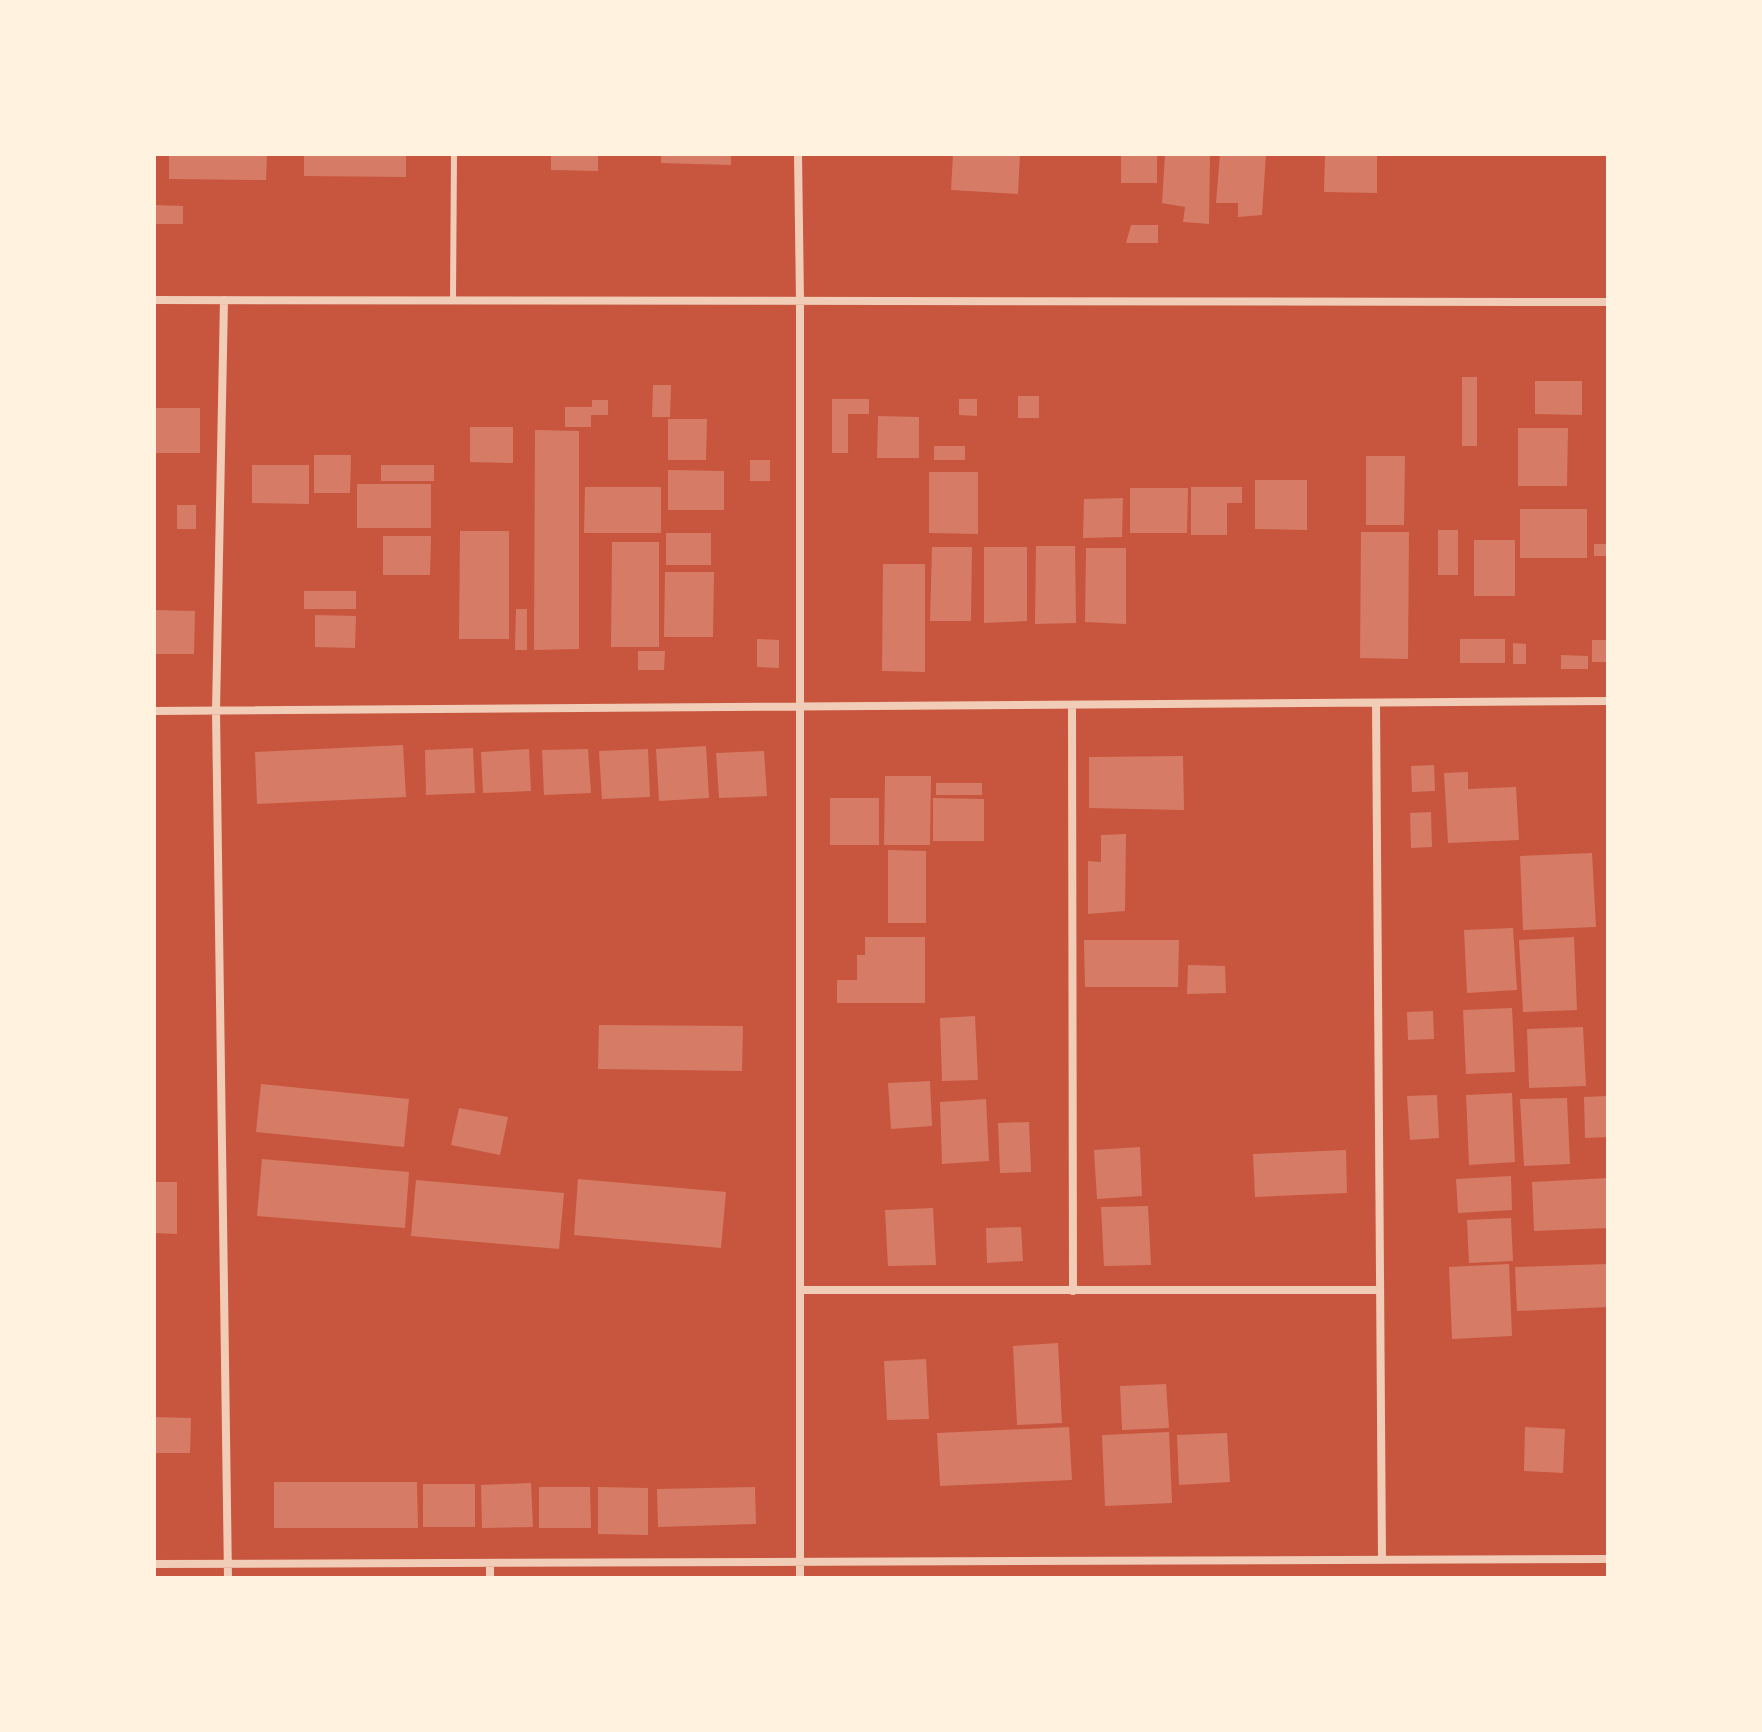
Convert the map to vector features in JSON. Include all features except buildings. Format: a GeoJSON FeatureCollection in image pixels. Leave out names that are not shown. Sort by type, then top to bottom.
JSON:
{"type":"FeatureCollection","features":[{"type":"Feature","properties":{"kind":"street"},"geometry":{"type":"LineString","coordinates":[[798,154],[800,1578]]}},
{"type":"Feature","properties":{"kind":"street"},"geometry":{"type":"LineString","coordinates":[[154,300],[1608,302]]}},
{"type":"Feature","properties":{"kind":"street"},"geometry":{"type":"LineString","coordinates":[[224,300],[216,711],[228,1578]]}},
{"type":"Feature","properties":{"kind":"street"},"geometry":{"type":"LineString","coordinates":[[154,711],[1608,701]]}},
{"type":"Feature","properties":{"kind":"street"},"geometry":{"type":"LineString","coordinates":[[1376,703],[1382,1560]]}},
{"type":"Feature","properties":{"kind":"street"},"geometry":{"type":"LineString","coordinates":[[1072,705],[1073,1291]]}},
{"type":"Feature","properties":{"kind":"street"},"geometry":{"type":"LineString","coordinates":[[800,1290],[1380,1290]]}},
{"type":"Feature","properties":{"kind":"street"},"geometry":{"type":"LineString","coordinates":[[154,1564],[1608,1559]]}},
{"type":"Feature","properties":{"kind":"street"},"geometry":{"type":"LineString","coordinates":[[490,1563],[490,1578]]}},
{"type":"Feature","properties":{"kind":"lane"},"geometry":{"type":"LineString","coordinates":[[453,300],[454,154]]}}]}
